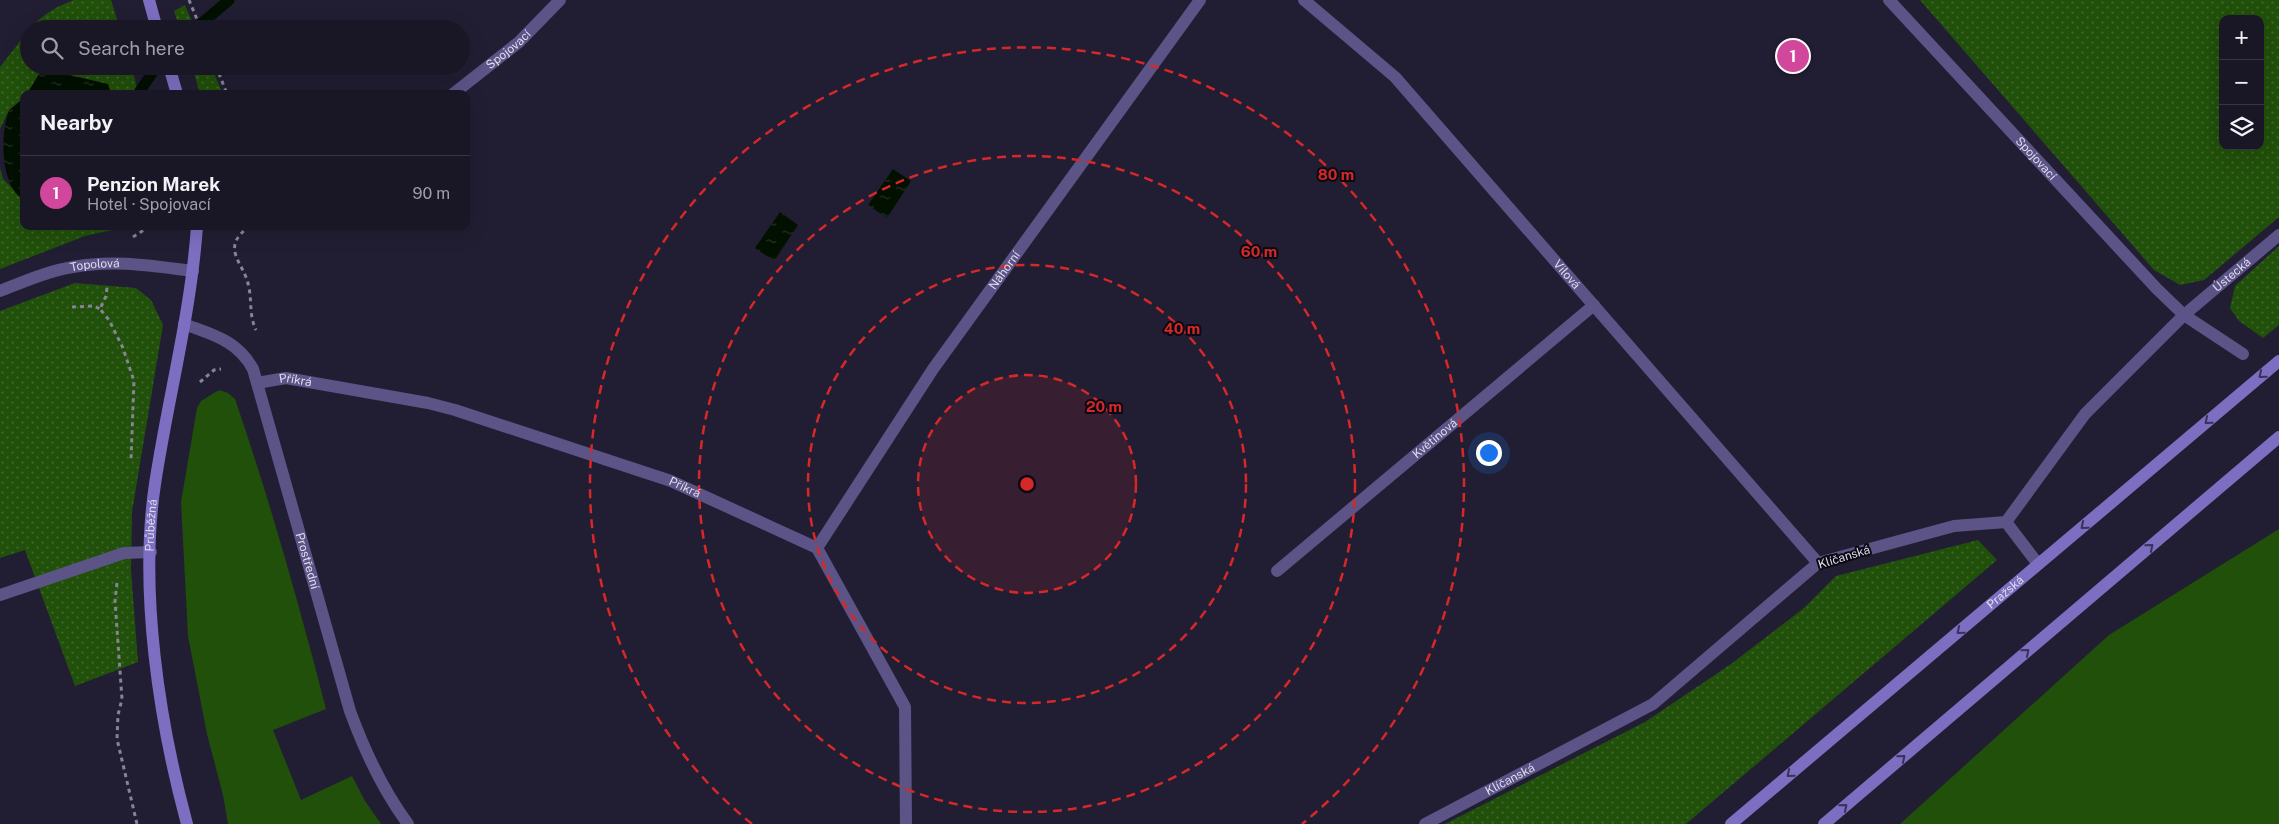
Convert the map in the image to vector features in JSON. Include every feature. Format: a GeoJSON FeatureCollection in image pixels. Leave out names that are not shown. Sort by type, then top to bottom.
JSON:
{"type":"FeatureCollection","features":[{"type":"Feature","properties":{"kind":"main road"},"geometry":{"type":"LineString","coordinates":[[148,0],[155,20]]}},
{"type":"Feature","properties":{"kind":"main road"},"geometry":{"type":"LineString","coordinates":[[171,75],[177,90]]}},
{"type":"Feature","properties":{"kind":"main road","name":"Průběžná"},"geometry":{"type":"LineString","coordinates":[[187,824],[169,745],[161,693],[152,610],[151,552],[155,484],[193,271],[197,230]]}},
{"type":"Feature","properties":{"kind":"main road","name":"Pražská"},"geometry":{"type":"LineString","coordinates":[[1731,824],[2279,361]]}},
{"type":"Feature","properties":{"kind":"main road"},"geometry":{"type":"LineString","coordinates":[[1824,824],[2279,437]]}},
{"type":"Feature","properties":{"kind":"street","name":"Spojovací"},"geometry":{"type":"LineString","coordinates":[[459,90],[519,42],[560,0]]}},
{"type":"Feature","properties":{"kind":"street","name":"Náhorní"},"geometry":{"type":"LineString","coordinates":[[817,548],[933,369],[1200,0]]}},
{"type":"Feature","properties":{"kind":"street","name":"Vilová"},"geometry":{"type":"LineString","coordinates":[[1304,0],[1394,77],[1818,563]]}},
{"type":"Feature","properties":{"kind":"street","name":"Spojovací"},"geometry":{"type":"LineString","coordinates":[[1889,0],[2157,289],[2184,315],[2244,354]]}},
{"type":"Feature","properties":{"kind":"street","name":"Ústecká"},"geometry":{"type":"LineString","coordinates":[[2184,315],[2279,235]]}},
{"type":"Feature","properties":{"kind":"street","name":"Topolová"},"geometry":{"type":"LineString","coordinates":[[0,291],[54,271],[74,266],[108,264],[157,266],[193,271]]}},
{"type":"Feature","properties":{"kind":"street","name":"Květinová"},"geometry":{"type":"LineString","coordinates":[[1277,571],[1594,305]]}},
{"type":"Feature","properties":{"kind":"street"},"geometry":{"type":"LineString","coordinates":[[2038,564],[2006,522],[2085,414],[2184,315]]}},
{"type":"Feature","properties":{"kind":"street","name":"Prostřední"},"geometry":{"type":"LineString","coordinates":[[184,324],[226,340],[241,350],[253,369],[350,711],[366,754],[385,790],[408,824]]}},
{"type":"Feature","properties":{"kind":"street","name":"Příkrá"},"geometry":{"type":"LineString","coordinates":[[257,383],[286,378],[428,403],[455,410],[671,482],[817,548]]}},
{"type":"Feature","properties":{"kind":"street","name":"Klíčanská"},"geometry":{"type":"LineString","coordinates":[[1426,824],[1654,704],[1818,563],[1954,526],[2006,522]]}},
{"type":"Feature","properties":{"kind":"street"},"geometry":{"type":"LineString","coordinates":[[817,548],[905,707],[906,824]]}},
{"type":"Feature","properties":{"kind":"street"},"geometry":{"type":"LineString","coordinates":[[0,595],[124,553],[151,552]]}},
{"type":"Feature","properties":{"kind":"path"},"geometry":{"type":"LineString","coordinates":[[190,2],[197,20]]}},
{"type":"Feature","properties":{"kind":"path"},"geometry":{"type":"LineString","coordinates":[[220,75],[225,90]]}},
{"type":"Feature","properties":{"kind":"path"},"geometry":{"type":"LineString","coordinates":[[100,309],[106,296],[108,264],[106,245],[132,238],[144,230]]}},
{"type":"Feature","properties":{"kind":"path"},"geometry":{"type":"LineString","coordinates":[[245,230],[237,236],[235,250],[249,287],[249,306],[255,328],[260,335]]}},
{"type":"Feature","properties":{"kind":"path"},"geometry":{"type":"LineString","coordinates":[[72,307],[94,306],[100,309],[109,320],[123,348],[134,382],[131,464]]}},
{"type":"Feature","properties":{"kind":"path"},"geometry":{"type":"LineString","coordinates":[[196,389],[207,374],[214,370],[226,370]]}},
{"type":"Feature","properties":{"kind":"path"},"geometry":{"type":"LineString","coordinates":[[124,553],[126,566],[115,591],[122,698],[118,715],[117,739],[137,824]]}},
{"type":"Feature","properties":{"kind":"green space"},"geometry":{"type":"Polygon","coordinates":[[[74,0],[111,0],[117,20],[38,20],[74,0]]]}},
{"type":"Feature","properties":{"kind":"green space"},"geometry":{"type":"Polygon","coordinates":[[[1920,0],[2279,0],[2279,217],[2204,280],[2180,285],[2154,270],[1920,0]]]}},
{"type":"Feature","properties":{"kind":"green space"},"geometry":{"type":"Polygon","coordinates":[[[185,5],[191,20],[177,20],[174,11],[185,5]]]}},
{"type":"Feature","properties":{"kind":"green space"},"geometry":{"type":"Polygon","coordinates":[[[20,41],[20,75],[38,75],[29,90],[20,90],[20,101],[9,110],[0,129],[0,67],[20,41]]]}},
{"type":"Feature","properties":{"kind":"green space"},"geometry":{"type":"Polygon","coordinates":[[[46,75],[134,75],[137,90],[110,90],[108,84],[46,75]]]}},
{"type":"Feature","properties":{"kind":"green space"},"geometry":{"type":"Polygon","coordinates":[[[195,75],[215,75],[221,90],[199,90],[195,75]]]}},
{"type":"Feature","properties":{"kind":"green space"},"geometry":{"type":"Polygon","coordinates":[[[0,168],[3,179],[20,196],[20,230],[112,230],[85,236],[0,269],[0,168]]]}},
{"type":"Feature","properties":{"kind":"green space"},"geometry":{"type":"Polygon","coordinates":[[[2279,246],[2279,325],[2263,338],[2239,321],[2230,308],[2235,286],[2279,246]]]}},
{"type":"Feature","properties":{"kind":"green space"},"geometry":{"type":"Polygon","coordinates":[[[75,283],[136,288],[151,300],[163,325],[132,512],[131,570],[138,662],[75,686],[25,550],[0,558],[0,311],[75,283]]]}},
{"type":"Feature","properties":{"kind":"green space"},"geometry":{"type":"Polygon","coordinates":[[[219,390],[228,393],[235,399],[248,437],[284,553],[326,709],[273,730],[301,800],[352,776],[365,801],[381,824],[228,824],[223,795],[207,734],[188,636],[181,502],[197,408],[201,401],[219,390]]]}},
{"type":"Feature","properties":{"kind":"green space"},"geometry":{"type":"Polygon","coordinates":[[[2279,529],[2279,824],[1900,824],[2109,635],[2279,529]]]}},
{"type":"Feature","properties":{"kind":"green space"},"geometry":{"type":"Polygon","coordinates":[[[1978,540],[1997,560],[1686,824],[1445,824],[1645,722],[1731,664],[1804,608],[1836,576],[1978,540]]]}},
{"type":"Feature","properties":{"kind":"water"},"geometry":{"type":"Polygon","coordinates":[[[38,75],[70,75],[108,84],[110,90],[29,90],[38,75]]]}},
{"type":"Feature","properties":{"kind":"water"},"geometry":{"type":"Polygon","coordinates":[[[20,101],[20,196],[10,184],[6,172],[3,145],[6,121],[9,111],[20,101]]]}},
{"type":"Feature","properties":{"kind":"water"},"geometry":{"type":"Polygon","coordinates":[[[893,169],[911,181],[887,218],[868,205],[893,169]]]}},
{"type":"Feature","properties":{"kind":"water"},"geometry":{"type":"Polygon","coordinates":[[[780,212],[798,225],[774,261],[755,248],[780,212]]]}},
{"type":"Feature","properties":{"kind":"waterway"},"geometry":{"type":"LineString","coordinates":[[206,20],[229,0]]}},
{"type":"Feature","properties":{"kind":"waterway"},"geometry":{"type":"LineString","coordinates":[[141,90],[151,75]]}},
{"type":"Feature","properties":{"kind":"place","name":"Penzion Marek"},"geometry":{"type":"Point","coordinates":[1793,56]}}]}
